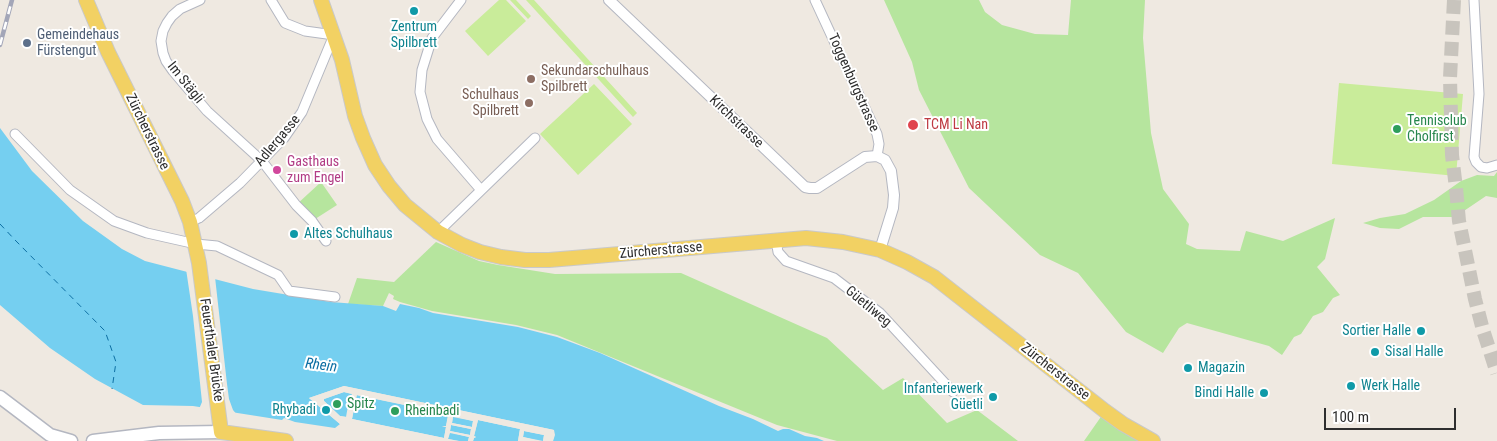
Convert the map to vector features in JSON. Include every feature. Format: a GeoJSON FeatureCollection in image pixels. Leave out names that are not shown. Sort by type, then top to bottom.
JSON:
{"type":"FeatureCollection","features":[{"type":"Feature","properties":{"kind":"main road","name":"Zürcherstrasse"},"geometry":{"type":"LineString","coordinates":[[86,0],[108,52],[182,201],[196,244],[199,267]]}},
{"type":"Feature","properties":{"kind":"main road","name":"Zürcherstrasse"},"geometry":{"type":"LineString","coordinates":[[321,0],[342,60],[355,116],[375,165],[405,205],[443,227],[462,244],[480,252],[525,260],[549,260],[806,238],[843,242],[880,250],[934,277],[1123,424],[1154,441]]}},
{"type":"Feature","properties":{"kind":"main road","name":"Feuerthaler Brücke"},"geometry":{"type":"LineString","coordinates":[[199,267],[220,427]]}},
{"type":"Feature","properties":{"kind":"main road"},"geometry":{"type":"LineString","coordinates":[[0,397],[50,435],[71,441]]}},
{"type":"Feature","properties":{"kind":"main road"},"geometry":{"type":"LineString","coordinates":[[93,441],[160,437],[220,427],[286,441]]}},
{"type":"Feature","properties":{"kind":"street","name":"Im Stägli"},"geometry":{"type":"LineString","coordinates":[[200,0],[180,9],[166,23],[161,41],[163,53],[173,71],[207,111],[262,161],[296,205],[312,221],[326,241]]}},
{"type":"Feature","properties":{"kind":"street"},"geometry":{"type":"LineString","coordinates":[[271,0],[285,23],[305,31],[334,35]]}},
{"type":"Feature","properties":{"kind":"street"},"geometry":{"type":"LineString","coordinates":[[460,0],[432,38],[422,70],[420,92],[427,119],[437,139],[481,190]]}},
{"type":"Feature","properties":{"kind":"street","name":"Kirchstrasse"},"geometry":{"type":"LineString","coordinates":[[609,0],[805,187],[816,188],[865,157],[877,156]]}},
{"type":"Feature","properties":{"kind":"street","name":"Toggenburgstrasse"},"geometry":{"type":"LineString","coordinates":[[815,0],[877,134],[879,144],[877,156]]}},
{"type":"Feature","properties":{"kind":"street"},"geometry":{"type":"LineString","coordinates":[[1474,0],[1479,94],[1474,157],[1481,167],[1487,168],[1497,165]]}},
{"type":"Feature","properties":{"kind":"street","name":"Adlergasse"},"geometry":{"type":"LineString","coordinates":[[190,222],[199,218],[240,183],[284,138],[302,112],[334,35]]}},
{"type":"Feature","properties":{"kind":"street"},"geometry":{"type":"LineString","coordinates":[[15,134],[70,190],[114,220],[147,233],[196,244],[216,246],[278,275],[289,291],[335,297]]}},
{"type":"Feature","properties":{"kind":"street"},"geometry":{"type":"LineString","coordinates":[[443,227],[535,138]]}},
{"type":"Feature","properties":{"kind":"street"},"geometry":{"type":"LineString","coordinates":[[877,156],[888,164],[894,195],[893,208],[880,250]]}},
{"type":"Feature","properties":{"kind":"street","name":"Güetliweg"},"geometry":{"type":"LineString","coordinates":[[776,240],[778,252],[786,261],[834,278],[880,313],[953,392]]}},
{"type":"Feature","properties":{"kind":"green space"},"geometry":{"type":"Polygon","coordinates":[[[499,0],[506,0],[526,21],[488,56],[465,31],[499,0]]]}},
{"type":"Feature","properties":{"kind":"green space"},"geometry":{"type":"Polygon","coordinates":[[[510,0],[516,0],[531,16],[528,19],[510,0]]]}},
{"type":"Feature","properties":{"kind":"green space"},"geometry":{"type":"Polygon","coordinates":[[[526,0],[534,0],[637,113],[633,117],[526,0]]]}},
{"type":"Feature","properties":{"kind":"green space"},"geometry":{"type":"Polygon","coordinates":[[[884,0],[979,0],[985,12],[1002,25],[1035,34],[1068,35],[1071,0],[1145,0],[1143,38],[1151,133],[1163,189],[1189,224],[1186,244],[1197,249],[1240,251],[1246,231],[1283,241],[1335,218],[1325,259],[1317,267],[1340,295],[1333,298],[1323,312],[1313,316],[1301,334],[1294,337],[1282,355],[1269,346],[1187,323],[1179,328],[1163,353],[1126,332],[1078,273],[1040,255],[969,188],[919,90],[912,62],[884,0]]]}},
{"type":"Feature","properties":{"kind":"green space","name":"Tennisclub Cholfirst"},"geometry":{"type":"Polygon","coordinates":[[[1339,83],[1463,94],[1456,176],[1332,164],[1339,83]]]}},
{"type":"Feature","properties":{"kind":"green space"},"geometry":{"type":"Polygon","coordinates":[[[594,84],[632,124],[578,175],[540,134],[594,84]]]}},
{"type":"Feature","properties":{"kind":"green space"},"geometry":{"type":"Polygon","coordinates":[[[1497,172],[1497,198],[1486,196],[1455,217],[1423,217],[1399,229],[1380,228],[1363,223],[1405,214],[1434,200],[1461,181],[1477,175],[1494,176],[1497,172]]]}},
{"type":"Feature","properties":{"kind":"green space"},"geometry":{"type":"Polygon","coordinates":[[[321,182],[337,205],[312,221],[296,205],[321,182]]]}},
{"type":"Feature","properties":{"kind":"green space"},"geometry":{"type":"Polygon","coordinates":[[[436,242],[479,261],[555,274],[681,273],[827,338],[883,390],[903,378],[947,423],[977,410],[1018,441],[837,441],[777,425],[557,335],[516,325],[432,311],[400,302],[393,299],[394,296],[389,293],[383,306],[348,304],[357,278],[394,282],[436,242]]]}},
{"type":"Feature","properties":{"kind":"green space"},"geometry":{"type":"Polygon","coordinates":[[[1105,411],[1153,441],[1084,441],[1105,411]]]}},
{"type":"Feature","properties":{"kind":"water","name":"Rhein"},"geometry":{"type":"Polygon","coordinates":[[[0,128],[32,171],[83,221],[122,249],[145,261],[253,289],[331,302],[383,306],[396,311],[400,304],[433,313],[518,327],[557,337],[600,353],[778,431],[789,429],[824,441],[553,441],[554,430],[344,386],[309,398],[340,424],[335,428],[295,422],[284,418],[282,420],[193,406],[143,405],[95,379],[50,348],[0,305],[0,128]]]}},
{"type":"Feature","properties":{"kind":"water","name":"Spitz"},"geometry":{"type":"Polygon","coordinates":[[[344,392],[352,394],[347,417],[340,416],[324,401],[324,399],[344,392]]]}},
{"type":"Feature","properties":{"kind":"water"},"geometry":{"type":"Polygon","coordinates":[[[357,395],[449,414],[446,426],[442,426],[446,427],[444,438],[352,419],[357,395]]]}},
{"type":"Feature","properties":{"kind":"water"},"geometry":{"type":"Polygon","coordinates":[[[453,416],[473,421],[472,427],[452,423],[453,416]]]}},
{"type":"Feature","properties":{"kind":"water"},"geometry":{"type":"Polygon","coordinates":[[[478,420],[520,429],[518,441],[473,441],[476,437],[474,436],[478,420]]]}},
{"type":"Feature","properties":{"kind":"water"},"geometry":{"type":"Polygon","coordinates":[[[451,425],[471,429],[470,435],[450,431],[451,425]]]}},
{"type":"Feature","properties":{"kind":"water"},"geometry":{"type":"Polygon","coordinates":[[[524,431],[544,435],[543,441],[523,437],[524,431]]]}},
{"type":"Feature","properties":{"kind":"water"},"geometry":{"type":"Polygon","coordinates":[[[449,432],[469,437],[468,441],[448,439],[449,432]]]}},
{"type":"Feature","properties":{"kind":"pier"},"geometry":{"type":"Polygon","coordinates":[[[186,269],[215,277],[229,399],[233,410],[238,416],[199,409],[202,402],[186,269]]]}},
{"type":"Feature","properties":{"kind":"pier"},"geometry":{"type":"Polygon","coordinates":[[[344,386],[554,430],[555,435],[553,441],[550,441],[552,432],[344,389],[314,399],[341,422],[342,424],[340,424],[309,398],[344,386]]]}},
{"type":"Feature","properties":{"kind":"pier"},"geometry":{"type":"Polygon","coordinates":[[[345,390],[354,394],[357,393],[449,412],[451,415],[474,418],[475,420],[478,418],[521,426],[523,429],[545,433],[545,441],[543,441],[544,435],[524,431],[523,437],[539,441],[523,439],[518,441],[520,429],[478,420],[474,436],[476,437],[473,441],[468,441],[469,437],[450,433],[448,439],[459,441],[443,440],[339,418],[322,403],[323,396],[345,390]],[[344,392],[324,399],[340,416],[346,417],[352,394],[344,392]],[[356,395],[352,419],[444,438],[446,427],[442,426],[446,426],[448,414],[356,395]],[[453,417],[452,423],[472,427],[473,421],[453,417]],[[451,425],[450,431],[470,435],[471,429],[451,425]]]}},
{"type":"Feature","properties":{"kind":"ferry route"},"geometry":{"type":"LineString","coordinates":[[0,224],[105,331],[116,362],[112,389]]}},
{"type":"Feature","properties":{"kind":"tunnel"},"geometry":{"type":"LineString","coordinates":[[1454,0],[1450,78],[1452,155],[1459,221],[1475,299],[1497,373]]}},
{"type":"Feature","properties":{"kind":"railway"},"geometry":{"type":"LineString","coordinates":[[0,45],[12,0]]}},
{"type":"Feature","properties":{"kind":"place","name":"Zentrum Spilbrett"},"geometry":{"type":"Point","coordinates":[414,11]}},
{"type":"Feature","properties":{"kind":"place","name":"Gemeindehaus Fürstengut"},"geometry":{"type":"Point","coordinates":[27,43]}},
{"type":"Feature","properties":{"kind":"place","name":"Sekundarschulhaus Spilbrett"},"geometry":{"type":"Point","coordinates":[531,79]}},
{"type":"Feature","properties":{"kind":"place","name":"Schulhaus Spilbrett"},"geometry":{"type":"Point","coordinates":[529,103]}},
{"type":"Feature","properties":{"kind":"place","name":"TCM Li Nan"},"geometry":{"type":"Point","coordinates":[913,125]}},
{"type":"Feature","properties":{"kind":"place","name":"Tennisclub Cholfirst"},"geometry":{"type":"Point","coordinates":[1397,129]}},
{"type":"Feature","properties":{"kind":"place","name":"Gasthaus zum Engel"},"geometry":{"type":"Point","coordinates":[277,170]}},
{"type":"Feature","properties":{"kind":"place","name":"Altes Schulhaus"},"geometry":{"type":"Point","coordinates":[294,234]}},
{"type":"Feature","properties":{"kind":"place","name":"Sortier Halle"},"geometry":{"type":"Point","coordinates":[1421,331]}},
{"type":"Feature","properties":{"kind":"place","name":"Sisal Halle"},"geometry":{"type":"Point","coordinates":[1375,352]}},
{"type":"Feature","properties":{"kind":"place","name":"Magazin"},"geometry":{"type":"Point","coordinates":[1188,368]}},
{"type":"Feature","properties":{"kind":"place","name":"Werk Halle"},"geometry":{"type":"Point","coordinates":[1351,386]}},
{"type":"Feature","properties":{"kind":"place","name":"Bindi Halle"},"geometry":{"type":"Point","coordinates":[1264,393]}},
{"type":"Feature","properties":{"kind":"place","name":"Infanteriewerk Güetli"},"geometry":{"type":"Point","coordinates":[993,397]}},
{"type":"Feature","properties":{"kind":"place","name":"Spitz"},"geometry":{"type":"Point","coordinates":[337,404]}},
{"type":"Feature","properties":{"kind":"place","name":"Rhybadi"},"geometry":{"type":"Point","coordinates":[326,410]}},
{"type":"Feature","properties":{"kind":"place","name":"Rheinbadi"},"geometry":{"type":"Point","coordinates":[395,411]}}]}
